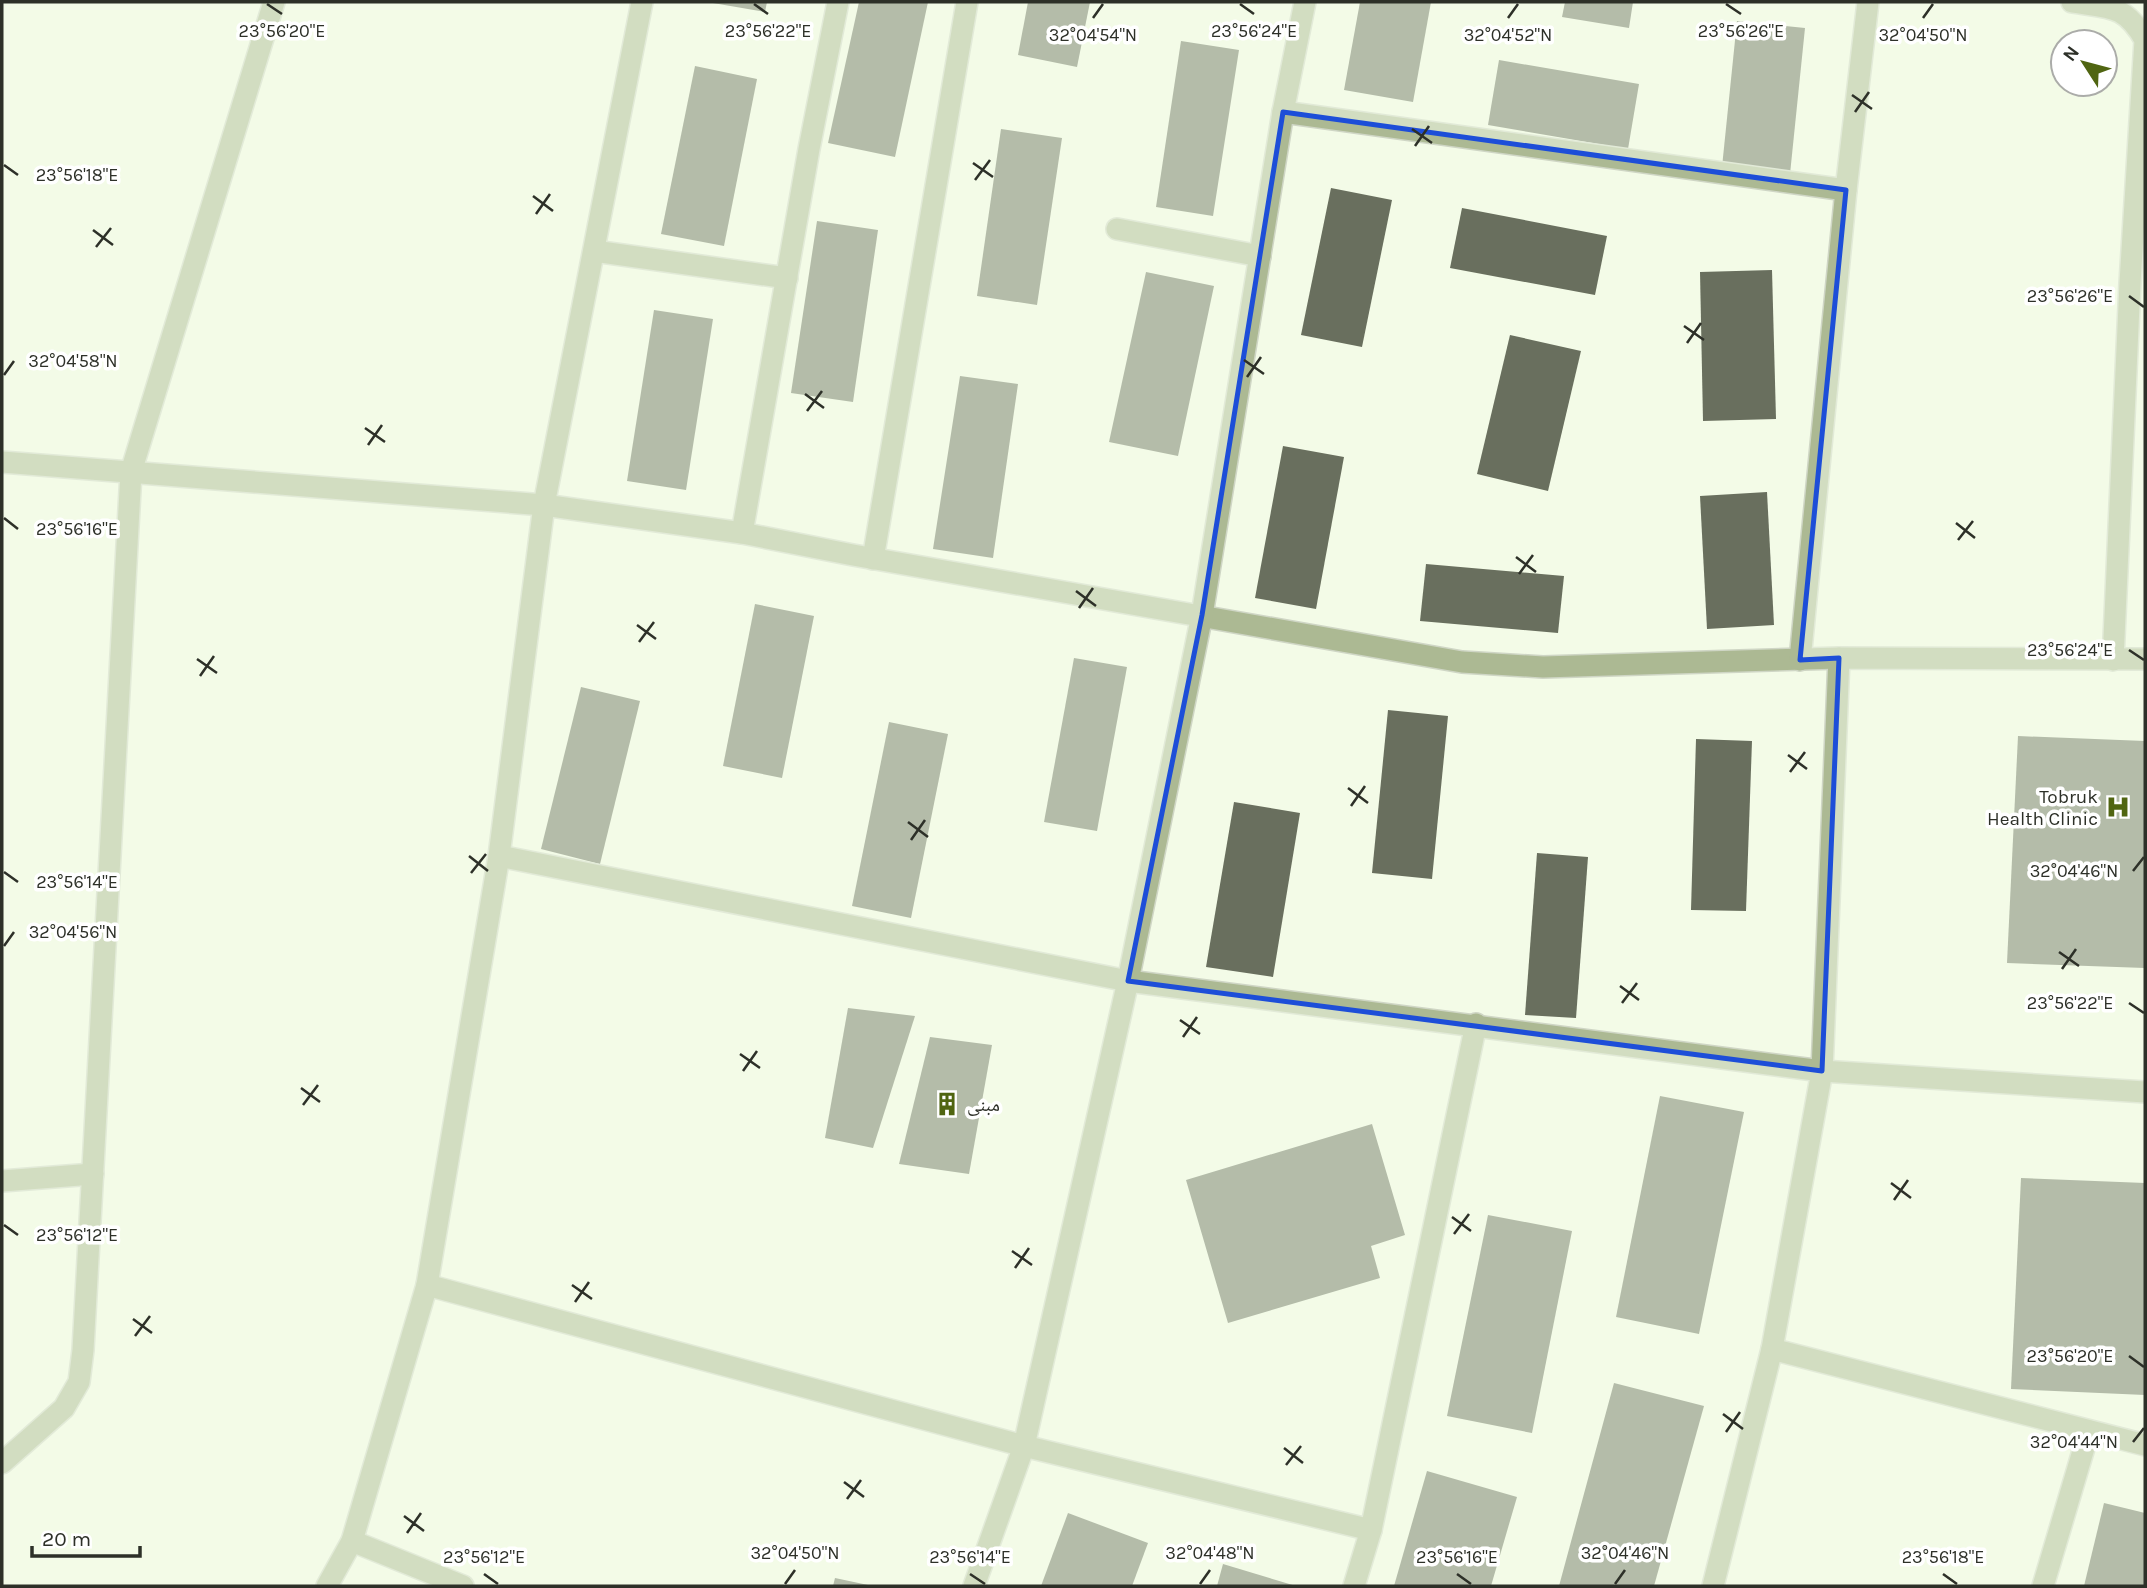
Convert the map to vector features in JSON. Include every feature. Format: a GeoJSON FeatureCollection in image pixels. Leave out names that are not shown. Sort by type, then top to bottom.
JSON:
{"type":"FeatureCollection","features":[{"type":"Feature","properties":{"kind":"street"},"geometry":{"type":"LineString","coordinates":[[2,1463],[64,1408],[79,1382],[83,1350],[131,472],[274,2]]}},
{"type":"Feature","properties":{"kind":"street"},"geometry":{"type":"LineString","coordinates":[[327,1586],[352,1541],[427,1285],[499,856],[544,505],[642,2]]}},
{"type":"Feature","properties":{"kind":"street"},"geometry":{"type":"LineString","coordinates":[[742,533],[838,2]]}},
{"type":"Feature","properties":{"kind":"street"},"geometry":{"type":"LineString","coordinates":[[873,559],[967,2]]}},
{"type":"Feature","properties":{"kind":"street"},"geometry":{"type":"LineString","coordinates":[[974,1586],[1024,1446],[1128,981],[1202,615],[1283,112],[1305,2]]}},
{"type":"Feature","properties":{"kind":"street"},"geometry":{"type":"LineString","coordinates":[[1800,660],[1846,190],[1868,2]]}},
{"type":"Feature","properties":{"kind":"street"},"geometry":{"type":"LineString","coordinates":[[2072,2],[2122,12],[2135,21],[2145,40],[2138,283],[2113,660]]}},
{"type":"Feature","properties":{"kind":"street"},"geometry":{"type":"LineString","coordinates":[[1283,112],[1846,190]]}},
{"type":"Feature","properties":{"kind":"street"},"geometry":{"type":"LineString","coordinates":[[1117,229],[1260,256]]}},
{"type":"Feature","properties":{"kind":"street"},"geometry":{"type":"LineString","coordinates":[[594,251],[787,278]]}},
{"type":"Feature","properties":{"kind":"street"},"geometry":{"type":"LineString","coordinates":[[2,462],[544,505],[742,533],[873,559],[1475,663],[1543,667],[1839,658],[2145,659]]}},
{"type":"Feature","properties":{"kind":"street"},"geometry":{"type":"LineString","coordinates":[[1713,1586],[1772,1349],[1822,1071],[1839,658]]}},
{"type":"Feature","properties":{"kind":"street"},"geometry":{"type":"LineString","coordinates":[[499,856],[1128,981],[1476,1024],[1822,1071],[2145,1091]]}},
{"type":"Feature","properties":{"kind":"street"},"geometry":{"type":"LineString","coordinates":[[1354,1586],[1371,1530],[1476,1024]]}},
{"type":"Feature","properties":{"kind":"street"},"geometry":{"type":"LineString","coordinates":[[2,1181],[93,1174]]}},
{"type":"Feature","properties":{"kind":"street"},"geometry":{"type":"LineString","coordinates":[[427,1285],[1024,1446],[1371,1530]]}},
{"type":"Feature","properties":{"kind":"street"},"geometry":{"type":"LineString","coordinates":[[1772,1349],[2145,1445]]}},
{"type":"Feature","properties":{"kind":"street"},"geometry":{"type":"LineString","coordinates":[[2043,1586],[2089,1431]]}},
{"type":"Feature","properties":{"kind":"street"},"geometry":{"type":"LineString","coordinates":[[352,1541],[463,1586]]}},
{"type":"Feature","properties":{"kind":"highlighted area"},"geometry":{"type":"Polygon","coordinates":[[[1283,112],[1846,190],[1800,660],[1839,658],[1822,1071],[1128,981],[1202,615],[1283,112]]]}},
{"type":"Feature","properties":{"kind":"building"},"geometry":{"type":"Polygon","coordinates":[[[707,2],[767,2],[765,12],[707,2]]]}},
{"type":"Feature","properties":{"kind":"building"},"geometry":{"type":"Polygon","coordinates":[[[859,2],[928,2],[895,157],[828,143],[859,2]]]}},
{"type":"Feature","properties":{"kind":"building"},"geometry":{"type":"Polygon","coordinates":[[[1028,2],[1090,2],[1077,67],[1018,55],[1028,2]]]}},
{"type":"Feature","properties":{"kind":"building"},"geometry":{"type":"Polygon","coordinates":[[[1360,2],[1431,2],[1413,102],[1344,90],[1360,2]]]}},
{"type":"Feature","properties":{"kind":"building"},"geometry":{"type":"Polygon","coordinates":[[[1565,2],[1633,2],[1629,28],[1562,17],[1565,2]]]}},
{"type":"Feature","properties":{"kind":"building"},"geometry":{"type":"Polygon","coordinates":[[[1737,21],[1805,28],[1790,174],[1722,167],[1737,21]]]}},
{"type":"Feature","properties":{"kind":"building"},"geometry":{"type":"Polygon","coordinates":[[[1181,41],[1239,50],[1213,216],[1156,207],[1181,41]]]}},
{"type":"Feature","properties":{"kind":"building"},"geometry":{"type":"Polygon","coordinates":[[[1499,60],[1639,84],[1628,149],[1488,125],[1499,60]]]}},
{"type":"Feature","properties":{"kind":"building"},"geometry":{"type":"Polygon","coordinates":[[[695,66],[757,79],[724,246],[661,234],[695,66]]]}},
{"type":"Feature","properties":{"kind":"building"},"geometry":{"type":"Polygon","coordinates":[[[1001,129],[1062,138],[1037,305],[977,296],[1001,129]]]}},
{"type":"Feature","properties":{"kind":"building"},"geometry":{"type":"Polygon","coordinates":[[[1331,188],[1392,200],[1362,347],[1301,335],[1331,188]]]}},
{"type":"Feature","properties":{"kind":"building"},"geometry":{"type":"Polygon","coordinates":[[[1462,208],[1607,236],[1595,295],[1450,268],[1462,208]]]}},
{"type":"Feature","properties":{"kind":"building"},"geometry":{"type":"Polygon","coordinates":[[[817,221],[878,230],[853,402],[791,393],[817,221]]]}},
{"type":"Feature","properties":{"kind":"building"},"geometry":{"type":"Polygon","coordinates":[[[1772,270],[1776,419],[1703,421],[1700,272],[1772,270]]]}},
{"type":"Feature","properties":{"kind":"building"},"geometry":{"type":"Polygon","coordinates":[[[1146,272],[1214,286],[1178,456],[1109,442],[1146,272]]]}},
{"type":"Feature","properties":{"kind":"building"},"geometry":{"type":"Polygon","coordinates":[[[654,310],[713,319],[686,490],[627,481],[654,310]]]}},
{"type":"Feature","properties":{"kind":"building"},"geometry":{"type":"Polygon","coordinates":[[[1510,335],[1581,351],[1548,491],[1477,474],[1510,335]]]}},
{"type":"Feature","properties":{"kind":"building"},"geometry":{"type":"Polygon","coordinates":[[[960,376],[1018,384],[993,558],[933,549],[960,376]]]}},
{"type":"Feature","properties":{"kind":"building"},"geometry":{"type":"Polygon","coordinates":[[[1283,446],[1344,457],[1316,609],[1255,598],[1283,446]]]}},
{"type":"Feature","properties":{"kind":"building"},"geometry":{"type":"Polygon","coordinates":[[[1767,492],[1774,625],[1707,629],[1700,496],[1767,492]]]}},
{"type":"Feature","properties":{"kind":"building"},"geometry":{"type":"Polygon","coordinates":[[[1426,564],[1564,576],[1558,633],[1420,621],[1426,564]]]}},
{"type":"Feature","properties":{"kind":"building"},"geometry":{"type":"Polygon","coordinates":[[[755,604],[814,616],[782,778],[723,766],[755,604]]]}},
{"type":"Feature","properties":{"kind":"building"},"geometry":{"type":"Polygon","coordinates":[[[1074,658],[1127,667],[1097,831],[1044,822],[1074,658]]]}},
{"type":"Feature","properties":{"kind":"building"},"geometry":{"type":"Polygon","coordinates":[[[581,687],[640,701],[600,864],[541,849],[581,687]]]}},
{"type":"Feature","properties":{"kind":"building"},"geometry":{"type":"Polygon","coordinates":[[[1388,710],[1448,716],[1432,879],[1372,873],[1388,710]]]}},
{"type":"Feature","properties":{"kind":"building"},"geometry":{"type":"Polygon","coordinates":[[[889,722],[948,734],[911,918],[852,906],[889,722]]]}},
{"type":"Feature","properties":{"kind":"building"},"geometry":{"type":"Polygon","coordinates":[[[2018,736],[2145,741],[2145,968],[2007,963],[2018,736]]]}},
{"type":"Feature","properties":{"kind":"building"},"geometry":{"type":"Polygon","coordinates":[[[1696,739],[1752,741],[1746,911],[1691,910],[1696,739]]]}},
{"type":"Feature","properties":{"kind":"building"},"geometry":{"type":"Polygon","coordinates":[[[1234,802],[1300,813],[1273,977],[1206,967],[1234,802]]]}},
{"type":"Feature","properties":{"kind":"building"},"geometry":{"type":"Polygon","coordinates":[[[1537,853],[1588,857],[1576,1018],[1525,1015],[1537,853]]]}},
{"type":"Feature","properties":{"kind":"building"},"geometry":{"type":"Polygon","coordinates":[[[848,1008],[915,1016],[873,1148],[825,1138],[848,1008]]]}},
{"type":"Feature","properties":{"kind":"building","name":"مبنى"},"geometry":{"type":"Polygon","coordinates":[[[930,1037],[992,1045],[969,1174],[899,1164],[930,1037]]]}},
{"type":"Feature","properties":{"kind":"building"},"geometry":{"type":"Polygon","coordinates":[[[1660,1096],[1744,1112],[1699,1334],[1616,1317],[1660,1096]]]}},
{"type":"Feature","properties":{"kind":"building"},"geometry":{"type":"Polygon","coordinates":[[[1372,1124],[1405,1235],[1371,1246],[1380,1278],[1228,1323],[1186,1180],[1372,1124]]]}},
{"type":"Feature","properties":{"kind":"building"},"geometry":{"type":"Polygon","coordinates":[[[2021,1178],[2145,1183],[2145,1395],[2011,1389],[2021,1178]]]}},
{"type":"Feature","properties":{"kind":"building"},"geometry":{"type":"Polygon","coordinates":[[[1488,1215],[1572,1231],[1532,1433],[1447,1416],[1488,1215]]]}},
{"type":"Feature","properties":{"kind":"building"},"geometry":{"type":"Polygon","coordinates":[[[1614,1383],[1704,1406],[1654,1586],[1559,1586],[1614,1383]]]}},
{"type":"Feature","properties":{"kind":"building"},"geometry":{"type":"Polygon","coordinates":[[[1427,1471],[1517,1497],[1491,1586],[1394,1586],[1427,1471]]]}},
{"type":"Feature","properties":{"kind":"building"},"geometry":{"type":"Polygon","coordinates":[[[2104,1503],[2145,1513],[2145,1586],[2084,1586],[2104,1503]]]}},
{"type":"Feature","properties":{"kind":"building"},"geometry":{"type":"Polygon","coordinates":[[[1068,1513],[1148,1543],[1132,1586],[1041,1586],[1068,1513]]]}},
{"type":"Feature","properties":{"kind":"building"},"geometry":{"type":"Polygon","coordinates":[[[1223,1564],[1296,1586],[1217,1586],[1223,1564]]]}},
{"type":"Feature","properties":{"kind":"building"},"geometry":{"type":"Polygon","coordinates":[[[835,1578],[868,1585],[868,1586],[833,1586],[835,1578]]]}},
{"type":"Feature","properties":{"kind":"place","name":"Tobruk Health Clinic"},"geometry":{"type":"Point","coordinates":[2118,807]}},
{"type":"Feature","properties":{"kind":"place","name":"مبنى"},"geometry":{"type":"Point","coordinates":[947,1104]}}]}
